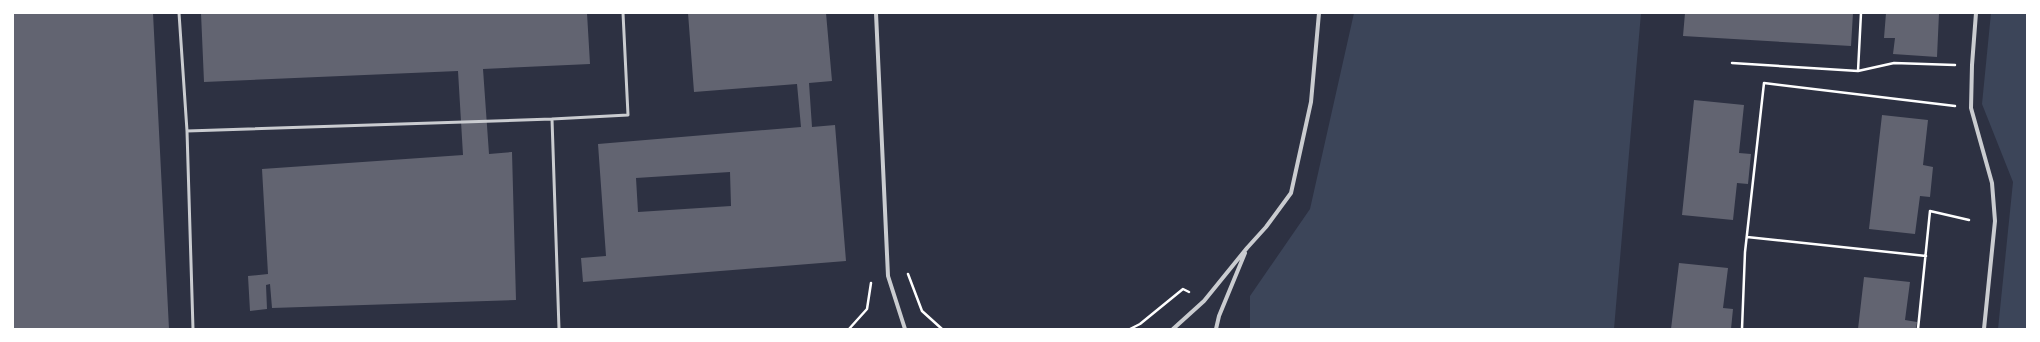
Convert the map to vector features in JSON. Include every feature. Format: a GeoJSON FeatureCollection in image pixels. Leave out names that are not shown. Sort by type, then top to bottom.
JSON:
{"type":"FeatureCollection","features":[{"type":"Feature","properties":{"kind":"street"},"geometry":{"type":"LineString","coordinates":[[876,13],[888,276],[905,329]]}},
{"type":"Feature","properties":{"kind":"street"},"geometry":{"type":"LineString","coordinates":[[1173,329],[1204,302],[1247,248],[1266,227],[1291,193],[1311,102],[1319,13]]}},
{"type":"Feature","properties":{"kind":"street"},"geometry":{"type":"LineString","coordinates":[[1976,13],[1972,65],[1971,108],[1992,183],[1995,221],[1984,329]]}},
{"type":"Feature","properties":{"kind":"street"},"geometry":{"type":"LineString","coordinates":[[1216,329],[1219,316],[1247,248]]}},
{"type":"Feature","properties":{"kind":"lane"},"geometry":{"type":"LineString","coordinates":[[179,13],[187,131],[193,329]]}},
{"type":"Feature","properties":{"kind":"lane"},"geometry":{"type":"LineString","coordinates":[[187,131],[552,120],[628,115],[623,13]]}},
{"type":"Feature","properties":{"kind":"lane"},"geometry":{"type":"LineString","coordinates":[[552,120],[559,329]]}},
{"type":"Feature","properties":{"kind":"path"},"geometry":{"type":"LineString","coordinates":[[1858,71],[1861,13]]}},
{"type":"Feature","properties":{"kind":"path"},"geometry":{"type":"LineString","coordinates":[[1732,63],[1858,71],[1894,63],[1972,65]]}},
{"type":"Feature","properties":{"kind":"path"},"geometry":{"type":"LineString","coordinates":[[1742,329],[1747,237],[1764,83],[1971,108]]}},
{"type":"Feature","properties":{"kind":"path"},"geometry":{"type":"LineString","coordinates":[[1918,329],[1930,211],[1969,220]]}},
{"type":"Feature","properties":{"kind":"path"},"geometry":{"type":"LineString","coordinates":[[1747,237],[1926,256]]}},
{"type":"Feature","properties":{"kind":"path"},"geometry":{"type":"LineString","coordinates":[[1130,329],[1140,324],[1183,289]]}},
{"type":"Feature","properties":{"kind":"path"},"geometry":{"type":"LineString","coordinates":[[849,329],[867,308],[871,290]]}},
{"type":"Feature","properties":{"kind":"shaded area"},"geometry":{"type":"Polygon","coordinates":[[[1354,13],[1641,13],[1614,329],[1250,329],[1250,296],[1310,209],[1354,13]]]}},
{"type":"Feature","properties":{"kind":"shaded area"},"geometry":{"type":"Polygon","coordinates":[[[1991,13],[2027,13],[2027,329],[1998,329],[2013,182],[1982,104],[1991,13]]]}},
{"type":"Feature","properties":{"kind":"building"},"geometry":{"type":"Polygon","coordinates":[[[13,13],[153,13],[169,329],[13,329],[13,13]]]}},
{"type":"Feature","properties":{"kind":"building"},"geometry":{"type":"Polygon","coordinates":[[[201,13],[587,13],[590,64],[483,69],[489,154],[512,152],[516,300],[272,308],[270,284],[266,285],[267,309],[250,311],[248,276],[268,274],[262,169],[463,155],[458,71],[204,82],[201,13]]]}},
{"type":"Feature","properties":{"kind":"building"},"geometry":{"type":"Polygon","coordinates":[[[688,13],[826,13],[832,81],[809,83],[812,127],[835,125],[846,261],[583,282],[581,258],[606,256],[598,144],[801,127],[797,84],[694,92],[688,13]],[[730,172],[636,178],[638,212],[731,206],[730,172]]]}},
{"type":"Feature","properties":{"kind":"building"},"geometry":{"type":"Polygon","coordinates":[[[1685,13],[1853,13],[1851,46],[1683,36],[1685,13]]]}},
{"type":"Feature","properties":{"kind":"building"},"geometry":{"type":"Polygon","coordinates":[[[1886,13],[1939,13],[1937,57],[1893,54],[1895,38],[1884,38],[1886,13]]]}},
{"type":"Feature","properties":{"kind":"building"},"geometry":{"type":"Polygon","coordinates":[[[1694,100],[1744,105],[1739,153],[1751,154],[1748,184],[1737,183],[1733,220],[1682,215],[1694,100]]]}},
{"type":"Feature","properties":{"kind":"building"},"geometry":{"type":"Polygon","coordinates":[[[1882,115],[1928,120],[1923,165],[1933,167],[1930,197],[1920,196],[1915,234],[1869,229],[1882,115]]]}},
{"type":"Feature","properties":{"kind":"building"},"geometry":{"type":"Polygon","coordinates":[[[1679,263],[1728,268],[1723,308],[1733,309],[1731,329],[1671,329],[1679,263]]]}},
{"type":"Feature","properties":{"kind":"building"},"geometry":{"type":"Polygon","coordinates":[[[1864,277],[1910,282],[1905,320],[1917,322],[1916,329],[1858,329],[1864,277]]]}}]}
